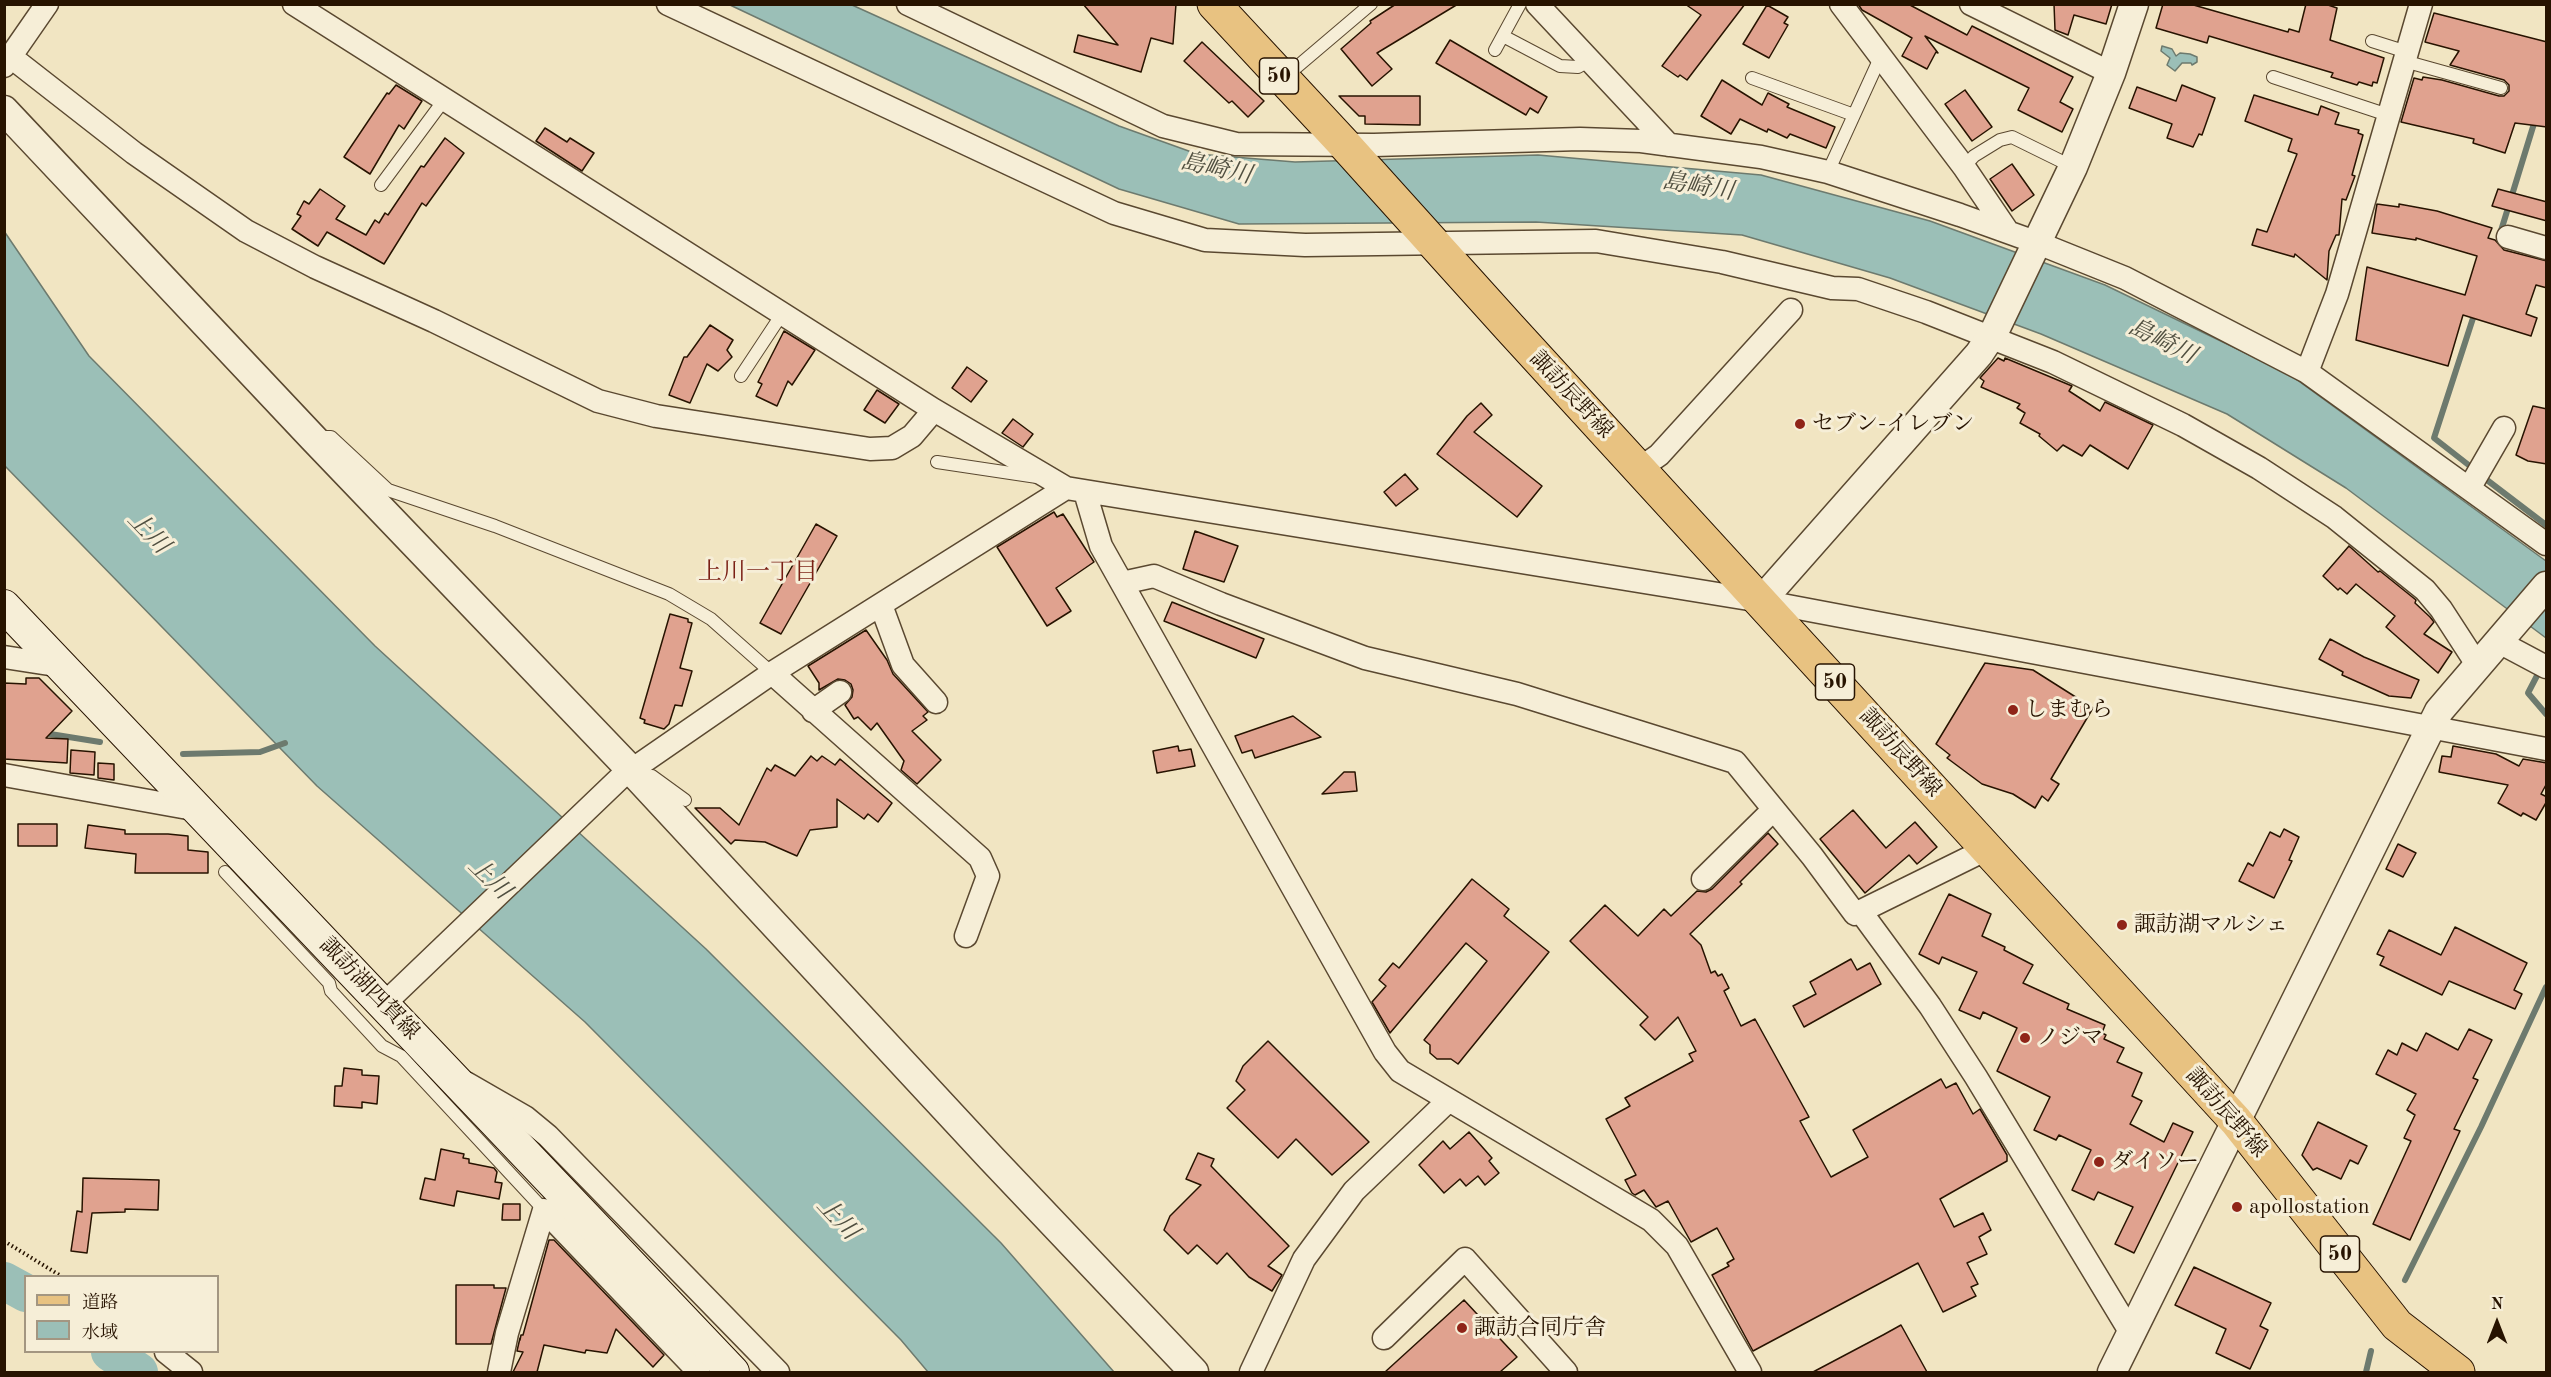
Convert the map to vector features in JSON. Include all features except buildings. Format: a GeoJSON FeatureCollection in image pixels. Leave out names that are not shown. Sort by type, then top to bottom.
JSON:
{"type":"FeatureCollection","features":[{"type":"Feature","properties":{"kind":"main road","name":"諏訪辰野線"},"geometry":{"type":"LineString","coordinates":[[1214,4],[2236,1121],[2397,1325],[2458,1372]]}},
{"type":"Feature","properties":{"kind":"main road","name":"諏訪湖四賀線"},"geometry":{"type":"LineString","coordinates":[[4,606],[199,810],[388,999],[454,1077],[733,1372]]}},
{"type":"Feature","properties":{"kind":"street"},"geometry":{"type":"LineString","coordinates":[[47,4],[8,61],[134,153],[246,231],[315,267],[434,321],[598,401],[656,416],[870,449],[892,448],[912,436],[934,410]]}},
{"type":"Feature","properties":{"kind":"street"},"geometry":{"type":"LineString","coordinates":[[294,4],[934,410],[1066,486],[1761,601],[2547,749]]}},
{"type":"Feature","properties":{"kind":"street"},"geometry":{"type":"LineString","coordinates":[[668,4],[1114,213],[1205,240],[1305,245],[1430,239],[1596,241],[1722,262],[1832,288],[1858,289],[1993,333],[2183,425],[2259,468],[2325,511],[2425,590],[2441,609],[2478,666]]}},
{"type":"Feature","properties":{"kind":"street"},"geometry":{"type":"LineString","coordinates":[[908,4],[1163,126],[1236,144],[1349,149],[1580,139],[1641,141],[1761,157],[1828,172],[2008,232],[2036,247],[2125,278],[2307,372],[2547,544]]}},
{"type":"Feature","properties":{"kind":"street"},"geometry":{"type":"LineString","coordinates":[[1537,4],[1669,145]]}},
{"type":"Feature","properties":{"kind":"street"},"geometry":{"type":"LineString","coordinates":[[1841,4],[1964,167],[2008,232]]}},
{"type":"Feature","properties":{"kind":"street"},"geometry":{"type":"LineString","coordinates":[[1761,601],[1979,354],[1993,333],[2073,167],[2111,73],[2134,4]]}},
{"type":"Feature","properties":{"kind":"street"},"geometry":{"type":"LineString","coordinates":[[2307,372],[2337,294],[2421,4]]}},
{"type":"Feature","properties":{"kind":"street"},"geometry":{"type":"LineString","coordinates":[[1983,8],[2111,73]]}},
{"type":"Feature","properties":{"kind":"street"},"geometry":{"type":"LineString","coordinates":[[4,111],[630,771],[1194,1372]]}},
{"type":"Feature","properties":{"kind":"street"},"geometry":{"type":"LineString","coordinates":[[2508,237],[2547,248]]}},
{"type":"Feature","properties":{"kind":"street"},"geometry":{"type":"LineString","coordinates":[[1639,469],[1659,455],[1791,310]]}},
{"type":"Feature","properties":{"kind":"street"},"geometry":{"type":"LineString","coordinates":[[2470,488],[2504,428]]}},
{"type":"Feature","properties":{"kind":"street"},"geometry":{"type":"LineString","coordinates":[[1066,486],[1385,1052],[1400,1071],[1651,1220],[1677,1246],[1750,1372]]}},
{"type":"Feature","properties":{"kind":"street"},"geometry":{"type":"LineString","coordinates":[[388,999],[630,771],[772,674],[1066,486]]}},
{"type":"Feature","properties":{"kind":"street"},"geometry":{"type":"LineString","coordinates":[[1122,583],[1154,576],[1365,658],[1410,671],[1516,694],[1735,762],[1812,856],[1855,914],[1987,849]]}},
{"type":"Feature","properties":{"kind":"street"},"geometry":{"type":"LineString","coordinates":[[2112,1372],[2439,711],[2547,586]]}},
{"type":"Feature","properties":{"kind":"street"},"geometry":{"type":"LineString","coordinates":[[881,605],[903,665],[936,702]]}},
{"type":"Feature","properties":{"kind":"street"},"geometry":{"type":"LineString","coordinates":[[2504,637],[2547,667]]}},
{"type":"Feature","properties":{"kind":"street"},"geometry":{"type":"LineString","coordinates":[[4,657],[62,666]]}},
{"type":"Feature","properties":{"kind":"street"},"geometry":{"type":"LineString","coordinates":[[772,674],[980,858],[988,876],[966,936]]}},
{"type":"Feature","properties":{"kind":"street"},"geometry":{"type":"LineString","coordinates":[[813,711],[840,692]]}},
{"type":"Feature","properties":{"kind":"street"},"geometry":{"type":"LineString","coordinates":[[4,775],[199,810]]}},
{"type":"Feature","properties":{"kind":"street"},"geometry":{"type":"LineString","coordinates":[[1703,879],[1773,810]]}},
{"type":"Feature","properties":{"kind":"street"},"geometry":{"type":"LineString","coordinates":[[1861,912],[1930,1006],[1976,1077],[2131,1333]]}},
{"type":"Feature","properties":{"kind":"street"},"geometry":{"type":"LineString","coordinates":[[454,1077],[486,1092],[548,1136],[778,1372]]}},
{"type":"Feature","properties":{"kind":"street"},"geometry":{"type":"LineString","coordinates":[[1251,1372],[1304,1259],[1354,1191],[1449,1101]]}},
{"type":"Feature","properties":{"kind":"street"},"geometry":{"type":"LineString","coordinates":[[499,1372],[507,1333],[544,1210],[699,1372]]}},
{"type":"Feature","properties":{"kind":"street"},"geometry":{"type":"LineString","coordinates":[[1384,1338],[1465,1258],[1566,1372]]}},
{"type":"Feature","properties":{"kind":"street"},"geometry":{"type":"LineString","coordinates":[[167,1353],[191,1372]]}},
{"type":"Feature","properties":{"kind":"lane"},"geometry":{"type":"LineString","coordinates":[[1283,80],[1371,4]]}},
{"type":"Feature","properties":{"kind":"lane"},"geometry":{"type":"LineString","coordinates":[[1495,50],[1520,4]]}},
{"type":"Feature","properties":{"kind":"lane"},"geometry":{"type":"LineString","coordinates":[[1503,36],[1560,66],[1578,67],[1590,60]]}},
{"type":"Feature","properties":{"kind":"lane"},"geometry":{"type":"LineString","coordinates":[[2372,41],[2406,56],[2501,88]]}},
{"type":"Feature","properties":{"kind":"lane"},"geometry":{"type":"LineString","coordinates":[[1828,172],[1880,58]]}},
{"type":"Feature","properties":{"kind":"lane"},"geometry":{"type":"LineString","coordinates":[[2274,77],[2388,115]]}},
{"type":"Feature","properties":{"kind":"lane"},"geometry":{"type":"LineString","coordinates":[[1752,78],[1854,115]]}},
{"type":"Feature","properties":{"kind":"lane"},"geometry":{"type":"LineString","coordinates":[[381,185],[444,100]]}},
{"type":"Feature","properties":{"kind":"lane"},"geometry":{"type":"LineString","coordinates":[[1964,167],[1974,156],[1991,145],[2012,137],[2073,167]]}},
{"type":"Feature","properties":{"kind":"lane"},"geometry":{"type":"LineString","coordinates":[[741,376],[782,314]]}},
{"type":"Feature","properties":{"kind":"lane"},"geometry":{"type":"LineString","coordinates":[[313,438],[331,437],[388,490],[495,526],[669,594],[711,619],[772,674]]}},
{"type":"Feature","properties":{"kind":"lane"},"geometry":{"type":"LineString","coordinates":[[937,462],[1066,486]]}},
{"type":"Feature","properties":{"kind":"lane"},"geometry":{"type":"LineString","coordinates":[[630,771],[685,800]]}},
{"type":"Feature","properties":{"kind":"lane"},"geometry":{"type":"LineString","coordinates":[[225,872],[329,983],[331,991],[382,1046],[401,1056],[544,1210]]}},
{"type":"Feature","properties":{"kind":"path"},"geometry":{"type":"LineString","coordinates":[[4,1241],[59,1275]]}},
{"type":"Feature","properties":{"kind":"water","name":"島崎川"},"geometry":{"type":"Polygon","coordinates":[[[730,5],[852,5],[1119,126],[1197,154],[1295,162],[1538,155],[1761,175],[1930,221],[2105,285],[2289,374],[2546,561],[2546,638],[2346,488],[2227,414],[2041,334],[1890,278],[1742,235],[1536,222],[1239,224],[1119,189],[730,5]]]}},
{"type":"Feature","properties":{"kind":"water"},"geometry":{"type":"Polygon","coordinates":[[[2162,46],[2172,49],[2176,56],[2180,53],[2197,57],[2197,62],[2192,65],[2182,63],[2175,71],[2167,65],[2170,58],[2161,51],[2162,46]]]}},
{"type":"Feature","properties":{"kind":"water","name":"上川"},"geometry":{"type":"Polygon","coordinates":[[[4,231],[89,356],[375,646],[706,949],[1001,1243],[1114,1372],[928,1372],[901,1340],[585,1022],[317,786],[5,466],[4,231]]]}},
{"type":"Feature","properties":{"kind":"waterway"},"geometry":{"type":"LineString","coordinates":[[2500,234],[2536,117]]}},
{"type":"Feature","properties":{"kind":"waterway"},"geometry":{"type":"LineString","coordinates":[[2475,312],[2434,438],[2475,470]]}},
{"type":"Feature","properties":{"kind":"waterway"},"geometry":{"type":"LineString","coordinates":[[2483,477],[2546,525]]}},
{"type":"Feature","properties":{"kind":"waterway"},"geometry":{"type":"LineString","coordinates":[[2541,668],[2528,693],[2546,714]]}},
{"type":"Feature","properties":{"kind":"waterway"},"geometry":{"type":"LineString","coordinates":[[44,733],[100,742]]}},
{"type":"Feature","properties":{"kind":"waterway"},"geometry":{"type":"LineString","coordinates":[[183,754],[260,752],[285,743]]}},
{"type":"Feature","properties":{"kind":"waterway"},"geometry":{"type":"LineString","coordinates":[[2405,1280],[2481,1127],[2546,987]]}},
{"type":"Feature","properties":{"kind":"waterway"},"geometry":{"type":"LineString","coordinates":[[4,1281],[24,1292]]}},
{"type":"Feature","properties":{"kind":"waterway"},"geometry":{"type":"LineString","coordinates":[[2366,1372],[2371,1351]]}},
{"type":"Feature","properties":{"kind":"waterway"},"geometry":{"type":"LineString","coordinates":[[111,1353],[139,1372]]}},
{"type":"Feature","properties":{"kind":"place","name":"セブン-イレブン"},"geometry":{"type":"Point","coordinates":[1800,424]}},
{"type":"Feature","properties":{"kind":"place","name":"しまむら"},"geometry":{"type":"Point","coordinates":[2013,710]}},
{"type":"Feature","properties":{"kind":"place","name":"諏訪湖マルシェ"},"geometry":{"type":"Point","coordinates":[2122,925]}},
{"type":"Feature","properties":{"kind":"place","name":"ノジマ"},"geometry":{"type":"Point","coordinates":[2025,1038]}},
{"type":"Feature","properties":{"kind":"place","name":"ダイソー"},"geometry":{"type":"Point","coordinates":[2099,1162]}},
{"type":"Feature","properties":{"kind":"place","name":"apollostation"},"geometry":{"type":"Point","coordinates":[2237,1207]}},
{"type":"Feature","properties":{"kind":"place","name":"諏訪合同庁舎"},"geometry":{"type":"Point","coordinates":[1462,1328]}},
{"type":"Feature","properties":{"kind":"district","name":"上川一丁目"},"geometry":{"type":"Point","coordinates":[758,573]}}]}
